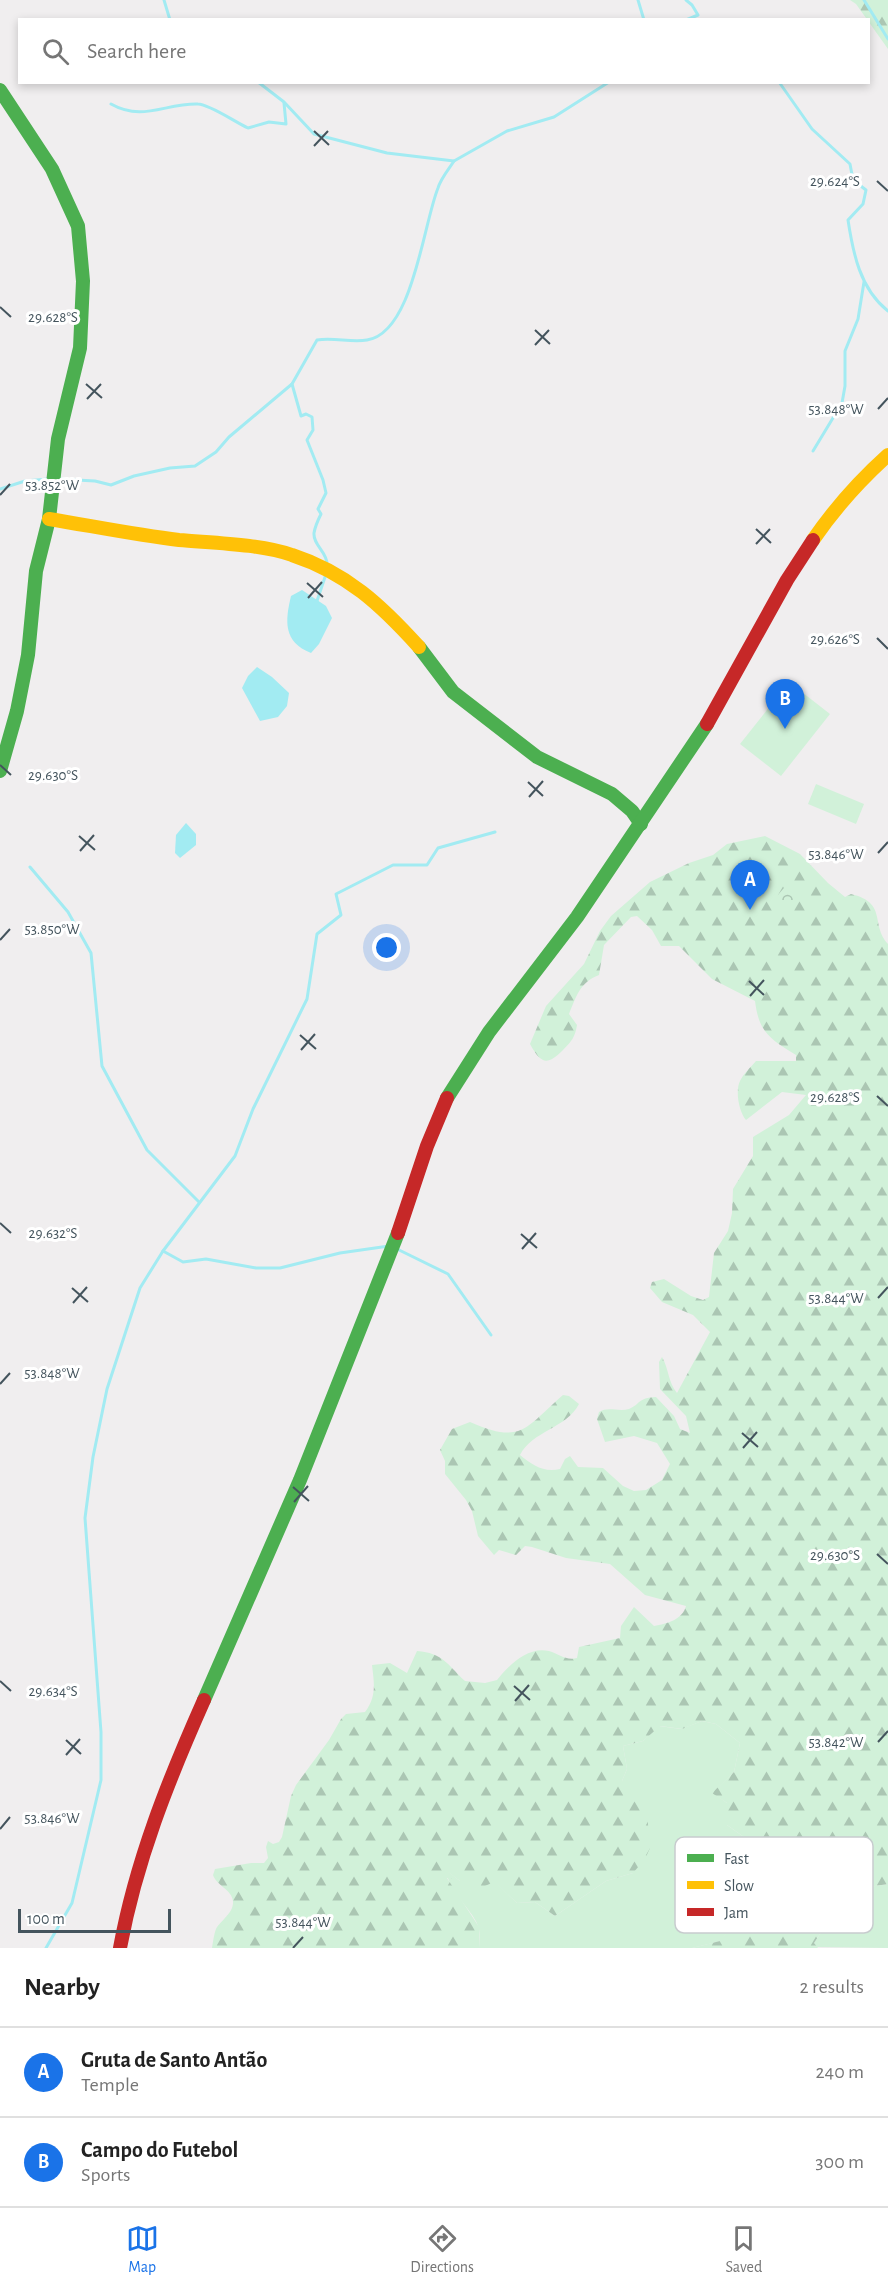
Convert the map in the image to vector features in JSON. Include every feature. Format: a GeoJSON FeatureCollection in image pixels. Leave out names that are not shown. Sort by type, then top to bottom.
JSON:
{"type":"FeatureCollection","features":[{"type":"Feature","properties":{"kind":"main road"},"geometry":{"type":"LineString","coordinates":[[0,90],[52,169],[78,226],[82,281],[80,348],[58,439],[49,519],[36,572],[28,655],[17,711],[0,771]]}},
{"type":"Feature","properties":{"kind":"main road"},"geometry":{"type":"LineString","coordinates":[[120,1948],[125,1912],[142,1850],[184,1745],[313,1451],[382,1277],[424,1156],[446,1101],[473,1056],[572,923],[708,723],[788,581],[817,535],[843,501],[888,455]]}},
{"type":"Feature","properties":{"kind":"main road"},"geometry":{"type":"LineString","coordinates":[[49,519],[156,537],[265,549],[291,554],[326,569],[366,594],[384,609],[419,647],[453,692],[537,757],[612,794],[632,811],[641,824]]}},
{"type":"Feature","properties":{"kind":"green space"},"geometry":{"type":"Polygon","coordinates":[[[850,0],[888,0],[888,49],[870,24],[870,18],[866,18],[856,4],[850,0]]]}},
{"type":"Feature","properties":{"kind":"green space"},"geometry":{"type":"Polygon","coordinates":[[[789,682],[830,714],[781,776],[740,744],[789,682]]]}},
{"type":"Feature","properties":{"kind":"green space"},"geometry":{"type":"Polygon","coordinates":[[[816,784],[864,804],[856,824],[808,804],[816,784]]]}},
{"type":"Feature","properties":{"kind":"green space"},"geometry":{"type":"Polygon","coordinates":[[[765,836],[800,854],[845,897],[851,894],[870,903],[888,944],[888,1884],[873,1886],[873,1837],[744,1837],[727,1825],[727,1803],[712,1793],[734,1772],[740,1743],[716,1724],[702,1721],[682,1729],[660,1726],[643,1741],[623,1746],[627,1769],[622,1781],[641,1794],[647,1812],[650,1848],[645,1859],[633,1873],[606,1881],[555,1916],[535,1902],[517,1903],[494,1882],[478,1889],[473,1883],[460,1881],[448,1872],[452,1879],[447,1878],[479,1927],[480,1948],[212,1948],[216,1929],[233,1905],[230,1894],[213,1875],[215,1869],[264,1863],[268,1858],[266,1847],[268,1841],[273,1844],[279,1842],[282,1837],[291,1796],[296,1785],[329,1740],[341,1719],[346,1714],[365,1712],[369,1706],[374,1689],[372,1665],[390,1663],[407,1673],[417,1651],[426,1652],[444,1660],[465,1681],[485,1683],[497,1680],[513,1663],[534,1651],[549,1651],[573,1659],[577,1658],[579,1647],[620,1638],[621,1626],[634,1607],[654,1626],[674,1620],[684,1611],[686,1606],[645,1595],[610,1564],[566,1558],[525,1546],[516,1555],[499,1550],[494,1555],[478,1536],[472,1511],[466,1500],[445,1474],[445,1461],[440,1450],[452,1429],[470,1422],[501,1432],[522,1430],[563,1395],[569,1396],[579,1404],[574,1412],[533,1440],[520,1455],[534,1465],[549,1470],[560,1469],[565,1459],[570,1456],[578,1467],[603,1468],[623,1486],[634,1491],[646,1490],[662,1480],[670,1464],[657,1443],[634,1436],[605,1442],[597,1419],[599,1412],[606,1409],[629,1409],[642,1400],[656,1397],[674,1416],[680,1429],[690,1433],[686,1416],[660,1389],[659,1362],[662,1357],[677,1393],[710,1332],[693,1315],[662,1302],[650,1288],[652,1282],[664,1279],[691,1296],[703,1300],[709,1297],[714,1253],[728,1231],[732,1213],[733,1189],[753,1156],[753,1137],[789,1115],[806,1095],[782,1092],[746,1120],[738,1101],[740,1081],[756,1061],[796,1061],[796,1055],[767,1034],[759,1021],[755,1001],[712,979],[679,946],[661,946],[652,930],[637,916],[631,917],[604,945],[599,975],[583,986],[569,1014],[577,1025],[569,1044],[553,1059],[545,1060],[538,1056],[530,1044],[546,1006],[584,964],[600,931],[611,916],[650,882],[689,863],[713,855],[727,844],[765,836]]]}},
{"type":"Feature","properties":{"kind":"green space"},"geometry":{"type":"Polygon","coordinates":[[[790,881],[802,891],[789,906],[777,896],[790,881]]]}},
{"type":"Feature","properties":{"kind":"green space"},"geometry":{"type":"Polygon","coordinates":[[[702,1721],[716,1724],[740,1743],[734,1772],[713,1793],[727,1803],[727,1825],[744,1837],[675,1837],[675,1933],[726,1933],[721,1941],[692,1948],[480,1948],[477,1922],[452,1887],[446,1870],[460,1881],[494,1881],[517,1903],[535,1902],[555,1916],[606,1881],[633,1873],[622,1781],[627,1769],[623,1746],[643,1741],[659,1726],[681,1729],[702,1721]]]}},
{"type":"Feature","properties":{"kind":"green space"},"geometry":{"type":"Polygon","coordinates":[[[888,1884],[888,1948],[816,1947],[814,1943],[821,1933],[873,1933],[873,1886],[888,1884]]]}},
{"type":"Feature","properties":{"kind":"green space"},"geometry":{"type":"Polygon","coordinates":[[[726,1933],[821,1933],[814,1943],[818,1948],[692,1948],[720,1941],[726,1933]]]}},
{"type":"Feature","properties":{"kind":"water"},"geometry":{"type":"Polygon","coordinates":[[[302,590],[326,606],[332,618],[319,644],[311,653],[295,643],[288,630],[291,596],[302,590]]]}},
{"type":"Feature","properties":{"kind":"water"},"geometry":{"type":"Polygon","coordinates":[[[257,667],[289,693],[287,706],[278,717],[260,721],[242,688],[248,676],[257,667]]]}},
{"type":"Feature","properties":{"kind":"water"},"geometry":{"type":"Polygon","coordinates":[[[186,823],[196,834],[196,845],[180,858],[175,853],[176,835],[186,823]]]}},
{"type":"Feature","properties":{"kind":"waterway"},"geometry":{"type":"LineString","coordinates":[[164,0],[169,18]]}},
{"type":"Feature","properties":{"kind":"waterway"},"geometry":{"type":"LineString","coordinates":[[638,0],[643,18]]}},
{"type":"Feature","properties":{"kind":"waterway"},"geometry":{"type":"LineString","coordinates":[[686,0],[698,15],[691,18]]}},
{"type":"Feature","properties":{"kind":"waterway"},"geometry":{"type":"LineString","coordinates":[[864,0],[888,39]]}},
{"type":"Feature","properties":{"kind":"waterway"},"geometry":{"type":"LineString","coordinates":[[261,84],[284,102],[314,134],[387,153],[454,161],[507,131],[554,117],[606,84]]}},
{"type":"Feature","properties":{"kind":"waterway"},"geometry":{"type":"LineString","coordinates":[[780,84],[812,129],[850,164],[853,180],[866,190],[863,204],[848,220],[850,232],[855,257],[864,281],[878,302],[888,311]]}},
{"type":"Feature","properties":{"kind":"waterway"},"geometry":{"type":"LineString","coordinates":[[111,104],[123,109],[144,112],[198,104],[215,110],[248,128],[269,122],[286,124],[284,103]]}},
{"type":"Feature","properties":{"kind":"waterway"},"geometry":{"type":"LineString","coordinates":[[58,479],[95,481],[111,485],[134,476],[170,468],[195,466],[216,452],[229,437],[292,384],[317,340],[361,341],[383,333],[406,299],[438,188],[454,161]]}},
{"type":"Feature","properties":{"kind":"waterway"},"geometry":{"type":"LineString","coordinates":[[813,451],[842,403],[845,386],[845,351],[858,319],[864,282]]}},
{"type":"Feature","properties":{"kind":"waterway"},"geometry":{"type":"LineString","coordinates":[[292,384],[301,416],[306,414],[312,417],[313,430],[307,440],[326,493],[318,509],[321,514],[314,537],[327,564]]}},
{"type":"Feature","properties":{"kind":"waterway"},"geometry":{"type":"LineString","coordinates":[[0,489],[25,481],[48,479]]}},
{"type":"Feature","properties":{"kind":"waterway"},"geometry":{"type":"LineString","coordinates":[[317,601],[326,574]]}},
{"type":"Feature","properties":{"kind":"waterway"},"geometry":{"type":"LineString","coordinates":[[46,1948],[72,1903],[101,1780],[101,1732],[85,1518],[93,1457],[107,1389],[140,1288],[163,1251],[235,1156],[253,1109],[307,999],[317,934],[341,915],[336,894],[393,865],[427,865],[438,848],[495,832]]}},
{"type":"Feature","properties":{"kind":"waterway"},"geometry":{"type":"LineString","coordinates":[[30,867],[68,912],[91,953],[102,1066],[147,1150],[199,1202]]}},
{"type":"Feature","properties":{"kind":"waterway"},"geometry":{"type":"LineString","coordinates":[[163,1251],[183,1262],[206,1259],[256,1268],[280,1268],[340,1253],[389,1246]]}},
{"type":"Feature","properties":{"kind":"waterway"},"geometry":{"type":"LineString","coordinates":[[395,1248],[448,1274],[491,1335]]}},
{"type":"Feature","properties":{"kind":"traffic: fast"},"geometry":{"type":"LineString","coordinates":[[0,90],[52,169],[78,226],[83,281],[80,348],[58,439],[49,519],[36,571],[28,655],[17,711],[0,771]]}},
{"type":"Feature","properties":{"kind":"traffic: fast"},"geometry":{"type":"LineString","coordinates":[[419,647],[453,692],[537,757],[612,794],[632,811],[641,824]]}},
{"type":"Feature","properties":{"kind":"traffic: fast"},"geometry":{"type":"LineString","coordinates":[[447,1098],[489,1032],[577,917],[707,724]]}},
{"type":"Feature","properties":{"kind":"traffic: fast"},"geometry":{"type":"LineString","coordinates":[[204,1700],[300,1480],[398,1233]]}},
{"type":"Feature","properties":{"kind":"traffic: slow"},"geometry":{"type":"LineString","coordinates":[[813,540],[848,495],[888,455]]}},
{"type":"Feature","properties":{"kind":"traffic: slow"},"geometry":{"type":"LineString","coordinates":[[49,519],[163,538],[252,546],[292,555],[330,571],[362,592],[391,617],[419,647]]}},
{"type":"Feature","properties":{"kind":"traffic: jam"},"geometry":{"type":"LineString","coordinates":[[707,724],[787,580],[813,540]]}},
{"type":"Feature","properties":{"kind":"traffic: jam"},"geometry":{"type":"LineString","coordinates":[[398,1233],[427,1146],[447,1098]]}},
{"type":"Feature","properties":{"kind":"traffic: jam"},"geometry":{"type":"LineString","coordinates":[[120,1948],[135,1884],[154,1822],[204,1700]]}},
{"type":"Feature","properties":{"kind":"place","name":"Campo do Futebol"},"geometry":{"type":"Point","coordinates":[785,729]}},
{"type":"Feature","properties":{"kind":"place","name":"Gruta de Santo Antão"},"geometry":{"type":"Point","coordinates":[750,910]}}]}
